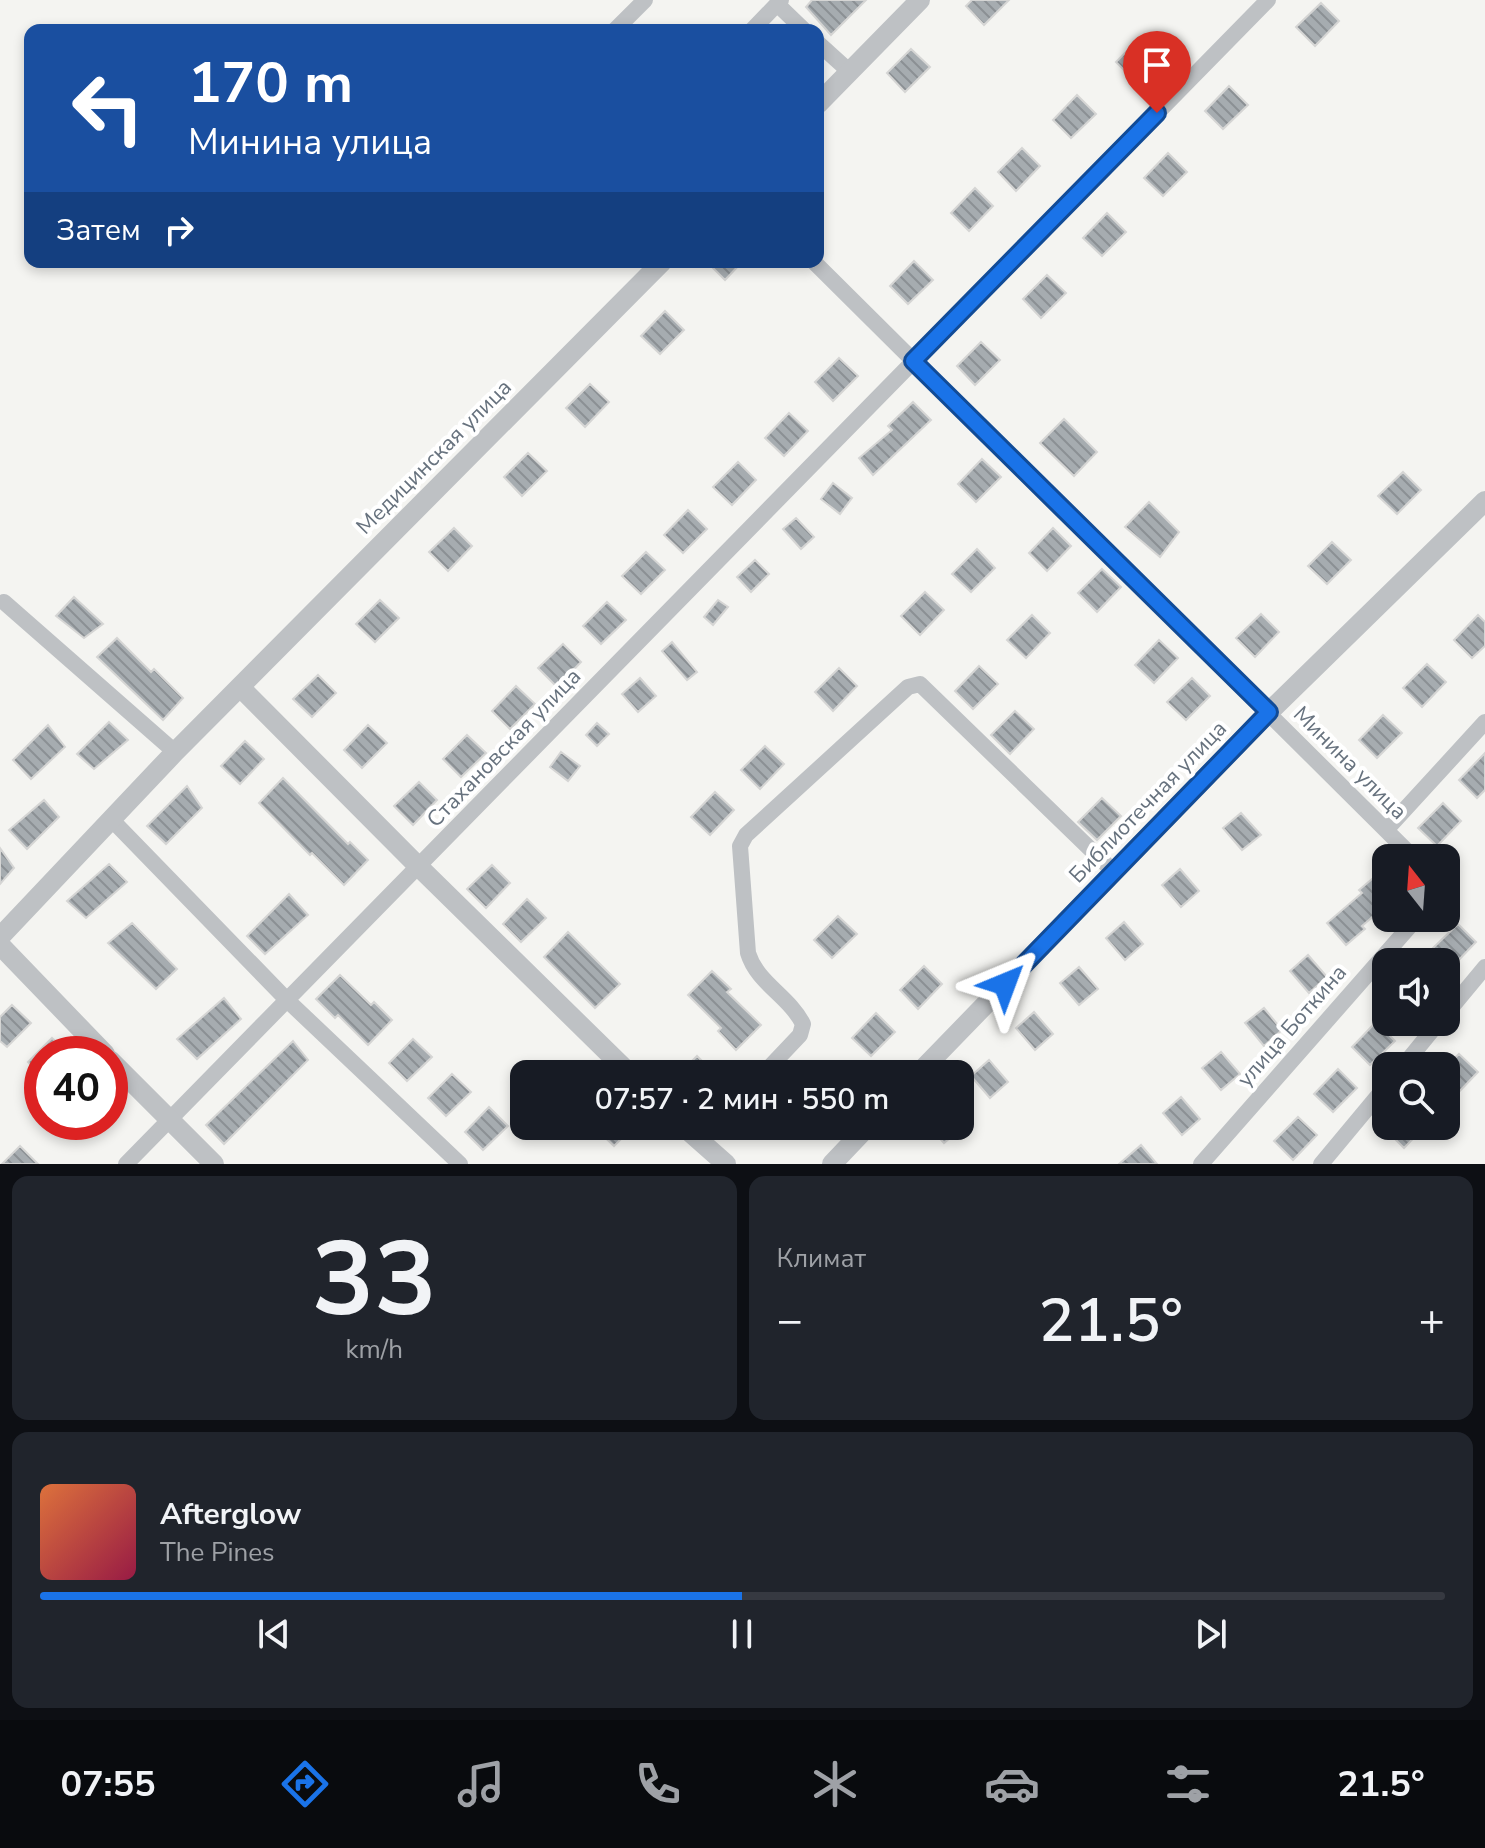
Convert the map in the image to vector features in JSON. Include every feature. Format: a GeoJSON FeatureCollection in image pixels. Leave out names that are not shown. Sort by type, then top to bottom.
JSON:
{"type":"FeatureCollection","features":[{"type":"Feature","properties":{"kind":"street"},"geometry":{"type":"LineString","coordinates":[[621,24],[645,0]]}},
{"type":"Feature","properties":{"kind":"street"},"geometry":{"type":"LineString","coordinates":[[824,98],[920,0]]}},
{"type":"Feature","properties":{"kind":"street"},"geometry":{"type":"LineString","coordinates":[[913,361],[1268,0]]}},
{"type":"Feature","properties":{"kind":"street"},"geometry":{"type":"LineString","coordinates":[[758,24],[779,2],[799,24]]}},
{"type":"Feature","properties":{"kind":"street"},"geometry":{"type":"LineString","coordinates":[[824,48],[850,72]]}},
{"type":"Feature","properties":{"kind":"street","name":"Медицинская улица"},"geometry":{"type":"LineString","coordinates":[[0,937],[175,752],[656,268]]}},
{"type":"Feature","properties":{"kind":"street","name":"Минина улица"},"geometry":{"type":"LineString","coordinates":[[820,268],[1400,844]]}},
{"type":"Feature","properties":{"kind":"street","name":"Стахановская улица"},"geometry":{"type":"LineString","coordinates":[[126,1164],[913,361]]}},
{"type":"Feature","properties":{"kind":"street","name":"Библиотечная улица"},"geometry":{"type":"LineString","coordinates":[[932,1060],[1269,712],[1485,501]]}},
{"type":"Feature","properties":{"kind":"street"},"geometry":{"type":"LineString","coordinates":[[4,602],[175,752]]}},
{"type":"Feature","properties":{"kind":"street"},"geometry":{"type":"LineString","coordinates":[[776,1060],[800,1035],[803,1024],[797,1013],[753,969],[748,953],[740,846],[746,835],[908,687],[920,684],[1114,872]]}},
{"type":"Feature","properties":{"kind":"street"},"geometry":{"type":"LineString","coordinates":[[240,687],[616,1060]]}},
{"type":"Feature","properties":{"kind":"street"},"geometry":{"type":"LineString","coordinates":[[1386,830],[1485,722]]}},
{"type":"Feature","properties":{"kind":"street"},"geometry":{"type":"LineString","coordinates":[[112,820],[287,1000],[460,1164]]}},
{"type":"Feature","properties":{"kind":"street","name":"улица Боткина"},"geometry":{"type":"LineString","coordinates":[[1201,1164],[1405,932]]}},
{"type":"Feature","properties":{"kind":"street"},"geometry":{"type":"LineString","coordinates":[[0,945],[88,1036]]}},
{"type":"Feature","properties":{"kind":"street"},"geometry":{"type":"LineString","coordinates":[[1460,997],[1485,967]]}},
{"type":"Feature","properties":{"kind":"street"},"geometry":{"type":"LineString","coordinates":[[1414,1052],[1428,1036]]}},
{"type":"Feature","properties":{"kind":"street"},"geometry":{"type":"LineString","coordinates":[[128,1079],[214,1164]]}},
{"type":"Feature","properties":{"kind":"street"},"geometry":{"type":"LineString","coordinates":[[1321,1164],[1372,1103]]}},
{"type":"Feature","properties":{"kind":"street"},"geometry":{"type":"LineString","coordinates":[[832,1164],[855,1140]]}},
{"type":"Feature","properties":{"kind":"street"},"geometry":{"type":"LineString","coordinates":[[699,1141],[726,1164]]}},
{"type":"Feature","properties":{"kind":"building"},"geometry":{"type":"Polygon","coordinates":[[[812,0],[866,0],[831,35],[806,7],[812,0]]]}},
{"type":"Feature","properties":{"kind":"building"},"geometry":{"type":"Polygon","coordinates":[[[972,0],[1009,0],[984,25],[966,6],[972,0]]]}},
{"type":"Feature","properties":{"kind":"building"},"geometry":{"type":"Polygon","coordinates":[[[1321,3],[1339,21],[1315,46],[1296,27],[1321,3]]]}},
{"type":"Feature","properties":{"kind":"building"},"geometry":{"type":"Polygon","coordinates":[[[1140,38],[1159,56],[1135,81],[1116,62],[1140,38]]]}},
{"type":"Feature","properties":{"kind":"building"},"geometry":{"type":"Polygon","coordinates":[[[911,49],[930,67],[905,92],[887,73],[911,49]]]}},
{"type":"Feature","properties":{"kind":"building"},"geometry":{"type":"Polygon","coordinates":[[[1229,86],[1248,105],[1223,129],[1205,111],[1229,86]]]}},
{"type":"Feature","properties":{"kind":"building"},"geometry":{"type":"Polygon","coordinates":[[[1077,95],[1096,114],[1071,138],[1053,120],[1077,95]]]}},
{"type":"Feature","properties":{"kind":"building"},"geometry":{"type":"Polygon","coordinates":[[[1022,148],[1040,166],[1016,191],[998,172],[1022,148]]]}},
{"type":"Feature","properties":{"kind":"building"},"geometry":{"type":"Polygon","coordinates":[[[1168,153],[1187,172],[1163,196],[1144,178],[1168,153]]]}},
{"type":"Feature","properties":{"kind":"building"},"geometry":{"type":"Polygon","coordinates":[[[975,188],[993,206],[969,231],[951,213],[975,188]]]}},
{"type":"Feature","properties":{"kind":"building"},"geometry":{"type":"Polygon","coordinates":[[[1107,213],[1126,232],[1102,256],[1083,238],[1107,213]]]}},
{"type":"Feature","properties":{"kind":"building"},"geometry":{"type":"Polygon","coordinates":[[[914,261],[933,280],[908,304],[890,286],[914,261]]]}},
{"type":"Feature","properties":{"kind":"building"},"geometry":{"type":"Polygon","coordinates":[[[713,268],[736,268],[725,280],[713,268]]]}},
{"type":"Feature","properties":{"kind":"building"},"geometry":{"type":"Polygon","coordinates":[[[1047,275],[1066,293],[1041,318],[1023,299],[1047,275]]]}},
{"type":"Feature","properties":{"kind":"building"},"geometry":{"type":"Polygon","coordinates":[[[665,311],[684,330],[660,354],[641,336],[665,311]]]}},
{"type":"Feature","properties":{"kind":"building"},"geometry":{"type":"Polygon","coordinates":[[[981,342],[1000,360],[975,385],[957,366],[981,342]]]}},
{"type":"Feature","properties":{"kind":"building"},"geometry":{"type":"Polygon","coordinates":[[[839,358],[858,376],[833,401],[815,382],[839,358]]]}},
{"type":"Feature","properties":{"kind":"building"},"geometry":{"type":"Polygon","coordinates":[[[590,384],[609,402],[585,427],[566,408],[590,384]]]}},
{"type":"Feature","properties":{"kind":"building"},"geometry":{"type":"Polygon","coordinates":[[[913,402],[931,420],[873,475],[859,458],[892,430],[888,426],[913,402]]]}},
{"type":"Feature","properties":{"kind":"building"},"geometry":{"type":"Polygon","coordinates":[[[789,413],[808,431],[784,456],[765,438],[789,413]]]}},
{"type":"Feature","properties":{"kind":"building"},"geometry":{"type":"Polygon","coordinates":[[[1064,419],[1097,452],[1074,476],[1040,443],[1064,419]]]}},
{"type":"Feature","properties":{"kind":"building"},"geometry":{"type":"Polygon","coordinates":[[[528,453],[547,471],[522,496],[504,477],[528,453]]]}},
{"type":"Feature","properties":{"kind":"building"},"geometry":{"type":"Polygon","coordinates":[[[982,459],[1001,477],[976,502],[958,484],[982,459]]]}},
{"type":"Feature","properties":{"kind":"building"},"geometry":{"type":"Polygon","coordinates":[[[738,462],[756,480],[732,505],[713,487],[738,462]]]}},
{"type":"Feature","properties":{"kind":"building"},"geometry":{"type":"Polygon","coordinates":[[[1403,472],[1421,490],[1397,514],[1378,496],[1403,472]]]}},
{"type":"Feature","properties":{"kind":"building"},"geometry":{"type":"Polygon","coordinates":[[[833,483],[852,498],[840,514],[821,499],[833,483]]]}},
{"type":"Feature","properties":{"kind":"building"},"geometry":{"type":"Polygon","coordinates":[[[1149,502],[1179,532],[1160,557],[1125,527],[1149,502]]]}},
{"type":"Feature","properties":{"kind":"building"},"geometry":{"type":"Polygon","coordinates":[[[688,510],[707,529],[683,553],[664,535],[688,510]]]}},
{"type":"Feature","properties":{"kind":"building"},"geometry":{"type":"Polygon","coordinates":[[[796,518],[814,537],[801,549],[783,529],[796,518]]]}},
{"type":"Feature","properties":{"kind":"building"},"geometry":{"type":"Polygon","coordinates":[[[454,528],[472,546],[448,571],[429,552],[454,528]]]}},
{"type":"Feature","properties":{"kind":"building"},"geometry":{"type":"Polygon","coordinates":[[[1053,528],[1071,546],[1047,571],[1029,553],[1053,528]]]}},
{"type":"Feature","properties":{"kind":"building"},"geometry":{"type":"Polygon","coordinates":[[[1332,542],[1351,560],[1327,584],[1308,566],[1332,542]]]}},
{"type":"Feature","properties":{"kind":"building"},"geometry":{"type":"Polygon","coordinates":[[[977,549],[995,568],[971,592],[952,574],[977,549]]]}},
{"type":"Feature","properties":{"kind":"building"},"geometry":{"type":"Polygon","coordinates":[[[646,552],[665,570],[641,594],[622,576],[646,552]]]}},
{"type":"Feature","properties":{"kind":"building"},"geometry":{"type":"Polygon","coordinates":[[[755,560],[769,574],[751,592],[737,577],[755,560]]]}},
{"type":"Feature","properties":{"kind":"building"},"geometry":{"type":"Polygon","coordinates":[[[1102,569],[1121,587],[1097,612],[1078,593],[1102,569]]]}},
{"type":"Feature","properties":{"kind":"building"},"geometry":{"type":"Polygon","coordinates":[[[925,592],[944,610],[920,635],[901,616],[925,592]]]}},
{"type":"Feature","properties":{"kind":"building"},"geometry":{"type":"Polygon","coordinates":[[[74,597],[103,624],[84,638],[56,616],[74,597]]]}},
{"type":"Feature","properties":{"kind":"building"},"geometry":{"type":"Polygon","coordinates":[[[380,600],[399,618],[375,642],[356,624],[380,600]]]}},
{"type":"Feature","properties":{"kind":"building"},"geometry":{"type":"Polygon","coordinates":[[[718,600],[728,607],[713,625],[704,617],[718,600]]]}},
{"type":"Feature","properties":{"kind":"building"},"geometry":{"type":"Polygon","coordinates":[[[607,602],[626,620],[601,644],[583,626],[607,602]]]}},
{"type":"Feature","properties":{"kind":"building"},"geometry":{"type":"Polygon","coordinates":[[[1261,614],[1279,632],[1255,657],[1236,638],[1261,614]]]}},
{"type":"Feature","properties":{"kind":"building"},"geometry":{"type":"Polygon","coordinates":[[[1032,615],[1050,633],[1026,658],[1007,640],[1032,615]]]}},
{"type":"Feature","properties":{"kind":"building"},"geometry":{"type":"Polygon","coordinates":[[[1478,615],[1485,622],[1485,646],[1472,658],[1454,640],[1478,615]]]}},
{"type":"Feature","properties":{"kind":"building"},"geometry":{"type":"Polygon","coordinates":[[[117,638],[183,698],[163,720],[97,657],[117,638]]]}},
{"type":"Feature","properties":{"kind":"building"},"geometry":{"type":"Polygon","coordinates":[[[1159,640],[1178,658],[1154,683],[1135,665],[1159,640]]]}},
{"type":"Feature","properties":{"kind":"building"},"geometry":{"type":"Polygon","coordinates":[[[672,642],[697,672],[687,680],[662,651],[672,642]]]}},
{"type":"Feature","properties":{"kind":"building"},"geometry":{"type":"Polygon","coordinates":[[[563,644],[581,662],[557,687],[538,668],[563,644]]]}},
{"type":"Feature","properties":{"kind":"building"},"geometry":{"type":"Polygon","coordinates":[[[1427,664],[1446,682],[1422,707],[1403,688],[1427,664]]]}},
{"type":"Feature","properties":{"kind":"building"},"geometry":{"type":"Polygon","coordinates":[[[979,666],[998,684],[973,709],[955,691],[979,666]]]}},
{"type":"Feature","properties":{"kind":"building"},"geometry":{"type":"Polygon","coordinates":[[[839,668],[857,686],[833,711],[815,692],[839,668]]]}},
{"type":"Feature","properties":{"kind":"building"},"geometry":{"type":"Polygon","coordinates":[[[318,675],[336,693],[312,717],[293,699],[318,675]]]}},
{"type":"Feature","properties":{"kind":"building"},"geometry":{"type":"Polygon","coordinates":[[[640,678],[656,696],[638,712],[622,694],[640,678]]]}},
{"type":"Feature","properties":{"kind":"building"},"geometry":{"type":"Polygon","coordinates":[[[1192,678],[1210,696],[1186,720],[1167,702],[1192,678]]]}},
{"type":"Feature","properties":{"kind":"building"},"geometry":{"type":"Polygon","coordinates":[[[516,686],[535,704],[510,729],[492,711],[516,686]]]}},
{"type":"Feature","properties":{"kind":"building"},"geometry":{"type":"Polygon","coordinates":[[[1015,711],[1034,729],[1010,754],[991,735],[1015,711]]]}},
{"type":"Feature","properties":{"kind":"building"},"geometry":{"type":"Polygon","coordinates":[[[1383,715],[1402,733],[1377,758],[1359,740],[1383,715]]]}},
{"type":"Feature","properties":{"kind":"building"},"geometry":{"type":"Polygon","coordinates":[[[109,722],[128,740],[94,769],[77,754],[109,722]]]}},
{"type":"Feature","properties":{"kind":"building"},"geometry":{"type":"Polygon","coordinates":[[[597,723],[609,734],[597,746],[586,735],[597,723]]]}},
{"type":"Feature","properties":{"kind":"building"},"geometry":{"type":"Polygon","coordinates":[[[48,725],[65,747],[31,779],[13,760],[48,725]]]}},
{"type":"Feature","properties":{"kind":"building"},"geometry":{"type":"Polygon","coordinates":[[[368,725],[387,743],[362,768],[344,750],[368,725]]]}},
{"type":"Feature","properties":{"kind":"building"},"geometry":{"type":"Polygon","coordinates":[[[467,735],[486,753],[461,777],[443,759],[467,735]]]}},
{"type":"Feature","properties":{"kind":"building"},"geometry":{"type":"Polygon","coordinates":[[[245,741],[264,759],[240,784],[221,766],[245,741]]]}},
{"type":"Feature","properties":{"kind":"building"},"geometry":{"type":"Polygon","coordinates":[[[765,746],[784,764],[760,789],[741,770],[765,746]]]}},
{"type":"Feature","properties":{"kind":"building"},"geometry":{"type":"Polygon","coordinates":[[[561,752],[580,766],[568,781],[550,767],[561,752]]]}},
{"type":"Feature","properties":{"kind":"building"},"geometry":{"type":"Polygon","coordinates":[[[1485,753],[1485,790],[1477,798],[1459,780],[1485,753]]]}},
{"type":"Feature","properties":{"kind":"building"},"geometry":{"type":"Polygon","coordinates":[[[283,778],[368,860],[344,885],[259,803],[283,778]]]}},
{"type":"Feature","properties":{"kind":"building"},"geometry":{"type":"Polygon","coordinates":[[[419,782],[437,800],[413,825],[394,806],[419,782]]]}},
{"type":"Feature","properties":{"kind":"building"},"geometry":{"type":"Polygon","coordinates":[[[187,786],[202,808],[166,844],[147,826],[187,786]]]}},
{"type":"Feature","properties":{"kind":"building"},"geometry":{"type":"Polygon","coordinates":[[[715,792],[734,810],[710,835],[691,817],[715,792]]]}},
{"type":"Feature","properties":{"kind":"building"},"geometry":{"type":"Polygon","coordinates":[[[1102,798],[1121,816],[1097,840],[1078,822],[1102,798]]]}},
{"type":"Feature","properties":{"kind":"building"},"geometry":{"type":"Polygon","coordinates":[[[44,800],[59,817],[27,849],[9,830],[44,800]]]}},
{"type":"Feature","properties":{"kind":"building"},"geometry":{"type":"Polygon","coordinates":[[[1443,803],[1461,821],[1439,844],[1435,844],[1418,828],[1443,803]]]}},
{"type":"Feature","properties":{"kind":"building"},"geometry":{"type":"Polygon","coordinates":[[[1241,813],[1261,835],[1242,850],[1223,828],[1241,813]]]}},
{"type":"Feature","properties":{"kind":"building"},"geometry":{"type":"Polygon","coordinates":[[[0,848],[14,868],[0,884],[0,848]]]}},
{"type":"Feature","properties":{"kind":"building"},"geometry":{"type":"Polygon","coordinates":[[[109,864],[127,882],[86,918],[67,901],[109,864]]]}},
{"type":"Feature","properties":{"kind":"building"},"geometry":{"type":"Polygon","coordinates":[[[492,865],[510,883],[486,908],[467,889],[492,865]]]}},
{"type":"Feature","properties":{"kind":"building"},"geometry":{"type":"Polygon","coordinates":[[[1180,869],[1199,891],[1181,907],[1162,885],[1180,869]]]}},
{"type":"Feature","properties":{"kind":"building"},"geometry":{"type":"Polygon","coordinates":[[[1372,879],[1372,917],[1362,926],[1365,929],[1346,945],[1327,923],[1362,893],[1359,890],[1372,879]]]}},
{"type":"Feature","properties":{"kind":"building"},"geometry":{"type":"Polygon","coordinates":[[[289,894],[308,915],[265,954],[247,936],[289,894]]]}},
{"type":"Feature","properties":{"kind":"building"},"geometry":{"type":"Polygon","coordinates":[[[527,899],[546,918],[521,942],[503,924],[527,899]]]}},
{"type":"Feature","properties":{"kind":"building"},"geometry":{"type":"Polygon","coordinates":[[[838,916],[857,934],[832,958],[814,940],[838,916]]]}},
{"type":"Feature","properties":{"kind":"building"},"geometry":{"type":"Polygon","coordinates":[[[1124,922],[1143,944],[1125,960],[1106,938],[1124,922]]]}},
{"type":"Feature","properties":{"kind":"building"},"geometry":{"type":"Polygon","coordinates":[[[132,923],[177,969],[156,989],[108,943],[132,923]]]}},
{"type":"Feature","properties":{"kind":"building"},"geometry":{"type":"Polygon","coordinates":[[[1460,926],[1476,942],[1460,959],[1460,948],[1433,948],[1450,932],[1460,932],[1460,926]]]}},
{"type":"Feature","properties":{"kind":"building"},"geometry":{"type":"Polygon","coordinates":[[[568,932],[620,984],[595,1008],[544,957],[568,932]]]}},
{"type":"Feature","properties":{"kind":"building"},"geometry":{"type":"Polygon","coordinates":[[[1308,955],[1327,977],[1309,993],[1290,971],[1308,955]]]}},
{"type":"Feature","properties":{"kind":"building"},"geometry":{"type":"Polygon","coordinates":[[[924,966],[942,984],[918,1009],[900,990],[924,966]]]}},
{"type":"Feature","properties":{"kind":"building"},"geometry":{"type":"Polygon","coordinates":[[[1079,967],[1098,989],[1079,1005],[1060,983],[1079,967]]]}},
{"type":"Feature","properties":{"kind":"building"},"geometry":{"type":"Polygon","coordinates":[[[712,971],[731,989],[727,992],[761,1025],[736,1050],[718,1031],[721,1028],[688,995],[712,971]]]}},
{"type":"Feature","properties":{"kind":"building"},"geometry":{"type":"Polygon","coordinates":[[[340,975],[392,1020],[368,1045],[338,1015],[335,1018],[316,999],[340,975]]]}},
{"type":"Feature","properties":{"kind":"building"},"geometry":{"type":"Polygon","coordinates":[[[224,998],[241,1019],[197,1059],[177,1039],[224,998]]]}},
{"type":"Feature","properties":{"kind":"building"},"geometry":{"type":"Polygon","coordinates":[[[12,1005],[31,1023],[7,1047],[0,1041],[0,1017],[12,1005]]]}},
{"type":"Feature","properties":{"kind":"building"},"geometry":{"type":"Polygon","coordinates":[[[1264,1008],[1282,1030],[1264,1046],[1245,1023],[1264,1008]]]}},
{"type":"Feature","properties":{"kind":"building"},"geometry":{"type":"Polygon","coordinates":[[[1034,1012],[1053,1034],[1035,1050],[1016,1028],[1034,1012]]]}},
{"type":"Feature","properties":{"kind":"building"},"geometry":{"type":"Polygon","coordinates":[[[876,1013],[895,1032],[871,1056],[852,1038],[876,1013]]]}},
{"type":"Feature","properties":{"kind":"building"},"geometry":{"type":"Polygon","coordinates":[[[1372,1026],[1372,1036],[1390,1036],[1395,1041],[1384,1052],[1372,1052],[1370,1065],[1352,1047],[1372,1026]]]}},
{"type":"Feature","properties":{"kind":"building"},"geometry":{"type":"Polygon","coordinates":[[[413,1039],[432,1057],[407,1081],[389,1063],[413,1039]]]}},
{"type":"Feature","properties":{"kind":"building"},"geometry":{"type":"Polygon","coordinates":[[[293,1041],[308,1060],[224,1144],[206,1125],[293,1041]]]}},
{"type":"Feature","properties":{"kind":"building"},"geometry":{"type":"Polygon","coordinates":[[[1221,1052],[1240,1074],[1221,1090],[1202,1068],[1221,1052]]]}},
{"type":"Feature","properties":{"kind":"building"},"geometry":{"type":"Polygon","coordinates":[[[1460,1055],[1478,1072],[1460,1091],[1460,1055]]]}},
{"type":"Feature","properties":{"kind":"building"},"geometry":{"type":"Polygon","coordinates":[[[989,1060],[1008,1082],[990,1098],[974,1079],[974,1073],[989,1060]]]}},
{"type":"Feature","properties":{"kind":"building"},"geometry":{"type":"Polygon","coordinates":[[[1338,1069],[1357,1088],[1333,1112],[1314,1094],[1338,1069]]]}},
{"type":"Feature","properties":{"kind":"building"},"geometry":{"type":"Polygon","coordinates":[[[452,1074],[471,1092],[446,1116],[428,1098],[452,1074]]]}},
{"type":"Feature","properties":{"kind":"building"},"geometry":{"type":"Polygon","coordinates":[[[1181,1097],[1200,1119],[1182,1135],[1163,1113],[1181,1097]]]}},
{"type":"Feature","properties":{"kind":"building"},"geometry":{"type":"Polygon","coordinates":[[[489,1107],[508,1126],[483,1150],[465,1132],[489,1107]]]}},
{"type":"Feature","properties":{"kind":"building"},"geometry":{"type":"Polygon","coordinates":[[[1298,1117],[1317,1135],[1293,1160],[1274,1141],[1298,1117]]]}},
{"type":"Feature","properties":{"kind":"building"},"geometry":{"type":"Polygon","coordinates":[[[1396,1140],[1412,1140],[1404,1148],[1396,1140]]]}},
{"type":"Feature","properties":{"kind":"building"},"geometry":{"type":"Polygon","coordinates":[[[1141,1145],[1157,1164],[1119,1164],[1141,1145]]]}},
{"type":"Feature","properties":{"kind":"building"},"geometry":{"type":"Polygon","coordinates":[[[20,1146],[38,1164],[2,1164],[20,1146]]]}},
{"type":"Feature","properties":{"kind":"route"},"geometry":{"type":"LineString","coordinates":[[1005,984],[1269,712],[913,361],[1157,113]]}}]}
